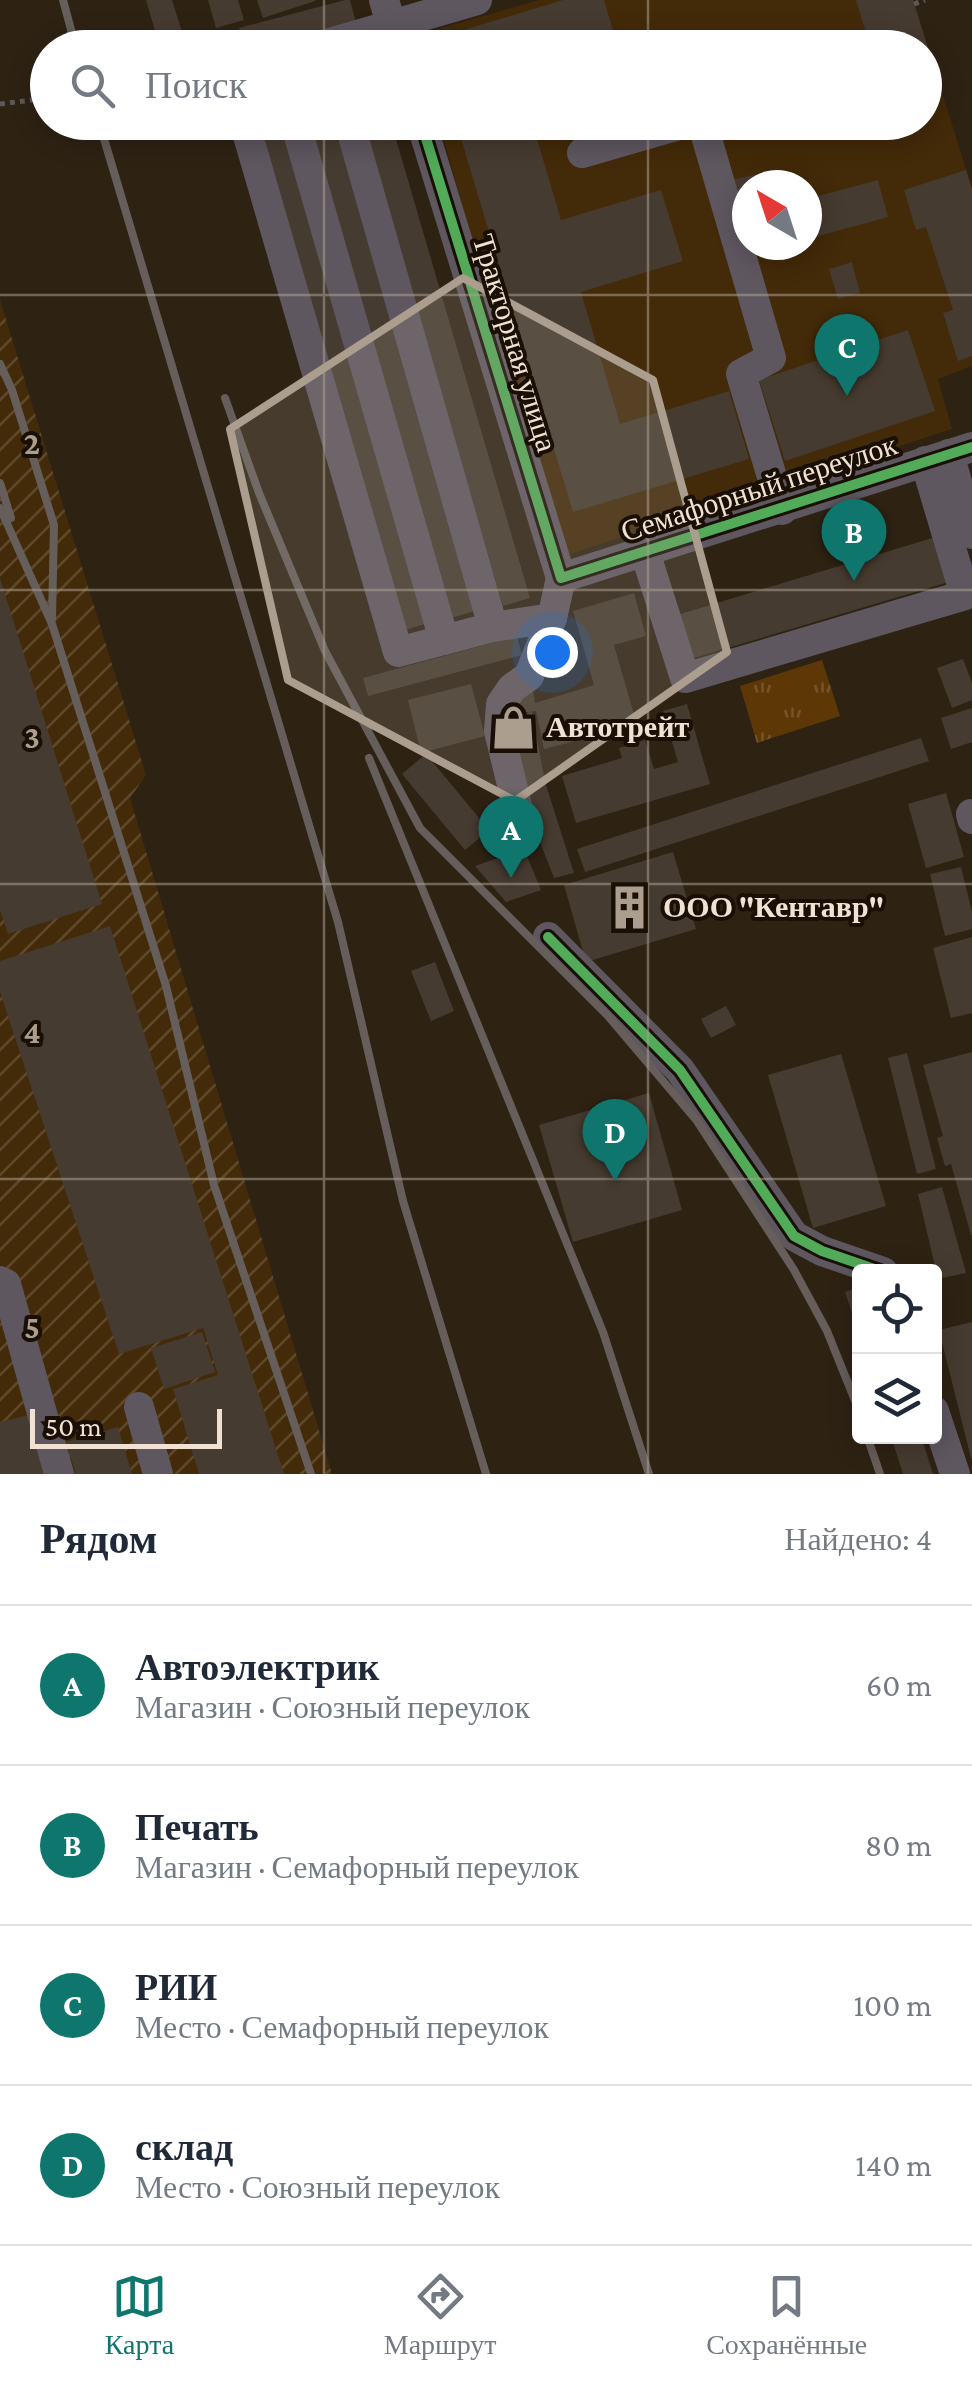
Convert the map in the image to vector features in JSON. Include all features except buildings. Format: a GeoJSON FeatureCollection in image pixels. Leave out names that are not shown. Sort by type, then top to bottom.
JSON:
{"type":"FeatureCollection","features":[{"type":"Feature","properties":{"kind":"street"},"geometry":{"type":"LineString","coordinates":[[391,25],[477,0]]}},
{"type":"Feature","properties":{"kind":"street"},"geometry":{"type":"LineString","coordinates":[[249,140],[398,652],[492,626],[552,618]]}},
{"type":"Feature","properties":{"kind":"street"},"geometry":{"type":"LineString","coordinates":[[300,140],[444,640]]}},
{"type":"Feature","properties":{"kind":"street"},"geometry":{"type":"LineString","coordinates":[[354,140],[492,626]]}},
{"type":"Feature","properties":{"kind":"street","name":"Тракторная улица"},"geometry":{"type":"LineString","coordinates":[[427,140],[561,578]]}},
{"type":"Feature","properties":{"kind":"street"},"geometry":{"type":"LineString","coordinates":[[582,153],[627,140]]}},
{"type":"Feature","properties":{"kind":"street"},"geometry":{"type":"LineString","coordinates":[[707,140],[771,358],[741,374],[782,510]]}},
{"type":"Feature","properties":{"kind":"street"},"geometry":{"type":"LineString","coordinates":[[949,454],[972,534]]}},
{"type":"Feature","properties":{"kind":"street"},"geometry":{"type":"LineString","coordinates":[[645,552],[684,678],[965,594],[949,454]]}},
{"type":"Feature","properties":{"kind":"street","name":"Семафорный переулок"},"geometry":{"type":"LineString","coordinates":[[561,578],[949,454]]}},
{"type":"Feature","properties":{"kind":"street"},"geometry":{"type":"LineString","coordinates":[[523,830],[499,731],[502,704],[512,688],[530,676],[552,618],[561,578]]}},
{"type":"Feature","properties":{"kind":"street"},"geometry":{"type":"LineString","coordinates":[[548,936],[680,1070],[794,1236],[860,1264]]}},
{"type":"Feature","properties":{"kind":"street"},"geometry":{"type":"LineString","coordinates":[[0,1281],[6,1284],[60,1474]]}},
{"type":"Feature","properties":{"kind":"street"},"geometry":{"type":"LineString","coordinates":[[138,1406],[158,1474]]}},
{"type":"Feature","properties":{"kind":"street"},"geometry":{"type":"LineString","coordinates":[[942,1435],[955,1474]]}},
{"type":"Feature","properties":{"kind":"path"},"geometry":{"type":"LineString","coordinates":[[914,4],[925,0]]}},
{"type":"Feature","properties":{"kind":"path"},"geometry":{"type":"LineString","coordinates":[[0,104],[30,100]]}},
{"type":"Feature","properties":{"kind":"highlighted area"},"geometry":{"type":"Polygon","coordinates":[[[463,278],[653,380],[727,652],[515,801],[288,680],[230,429],[463,278]]]}},
{"type":"Feature","properties":{"kind":"shaded area"},"geometry":{"type":"Polygon","coordinates":[[[539,0],[913,0],[922,30],[435,30],[539,0]]]}},
{"type":"Feature","properties":{"kind":"shaded area"},"geometry":{"type":"Polygon","coordinates":[[[942,92],[972,188],[972,366],[938,379],[952,429],[561,557],[444,140],[942,140],[942,92]]]}},
{"type":"Feature","properties":{"kind":"shaded area"},"geometry":{"type":"Polygon","coordinates":[[[0,300],[146,775],[130,798],[332,1474],[0,1474],[0,300]]]}},
{"type":"Feature","properties":{"kind":"green space"},"geometry":{"type":"Polygon","coordinates":[[[822,660],[840,716],[757,743],[740,686],[822,660]]]}},
{"type":"Feature","properties":{"kind":"railway"},"geometry":{"type":"LineString","coordinates":[[63,0],[71,30]]}},
{"type":"Feature","properties":{"kind":"railway"},"geometry":{"type":"LineString","coordinates":[[104,140],[338,922],[403,1201],[486,1474]]}},
{"type":"Feature","properties":{"kind":"railway"},"geometry":{"type":"LineString","coordinates":[[0,364],[12,390],[54,525],[52,619]]}},
{"type":"Feature","properties":{"kind":"railway"},"geometry":{"type":"LineString","coordinates":[[225,398],[259,493],[325,651],[420,828],[607,1015],[697,1121],[794,1270],[827,1331],[852,1393]]}},
{"type":"Feature","properties":{"kind":"railway"},"geometry":{"type":"LineString","coordinates":[[0,483],[11,518]]}},
{"type":"Feature","properties":{"kind":"railway"},"geometry":{"type":"LineString","coordinates":[[0,508],[52,624],[166,986],[214,1185],[311,1474]]}},
{"type":"Feature","properties":{"kind":"railway"},"geometry":{"type":"LineString","coordinates":[[369,758],[603,1332],[649,1474]]}},
{"type":"Feature","properties":{"kind":"railway"},"geometry":{"type":"LineString","coordinates":[[870,1444],[880,1474]]}},
{"type":"Feature","properties":{"kind":"cycle path"},"geometry":{"type":"LineString","coordinates":[[427,140],[561,578],[972,447]]}},
{"type":"Feature","properties":{"kind":"cycle path"},"geometry":{"type":"LineString","coordinates":[[548,937],[680,1070],[794,1236],[860,1264]]}},
{"type":"Feature","properties":{"kind":"place","name":"РИИ"},"geometry":{"type":"Point","coordinates":[847,396]}},
{"type":"Feature","properties":{"kind":"place","name":"Печать"},"geometry":{"type":"Point","coordinates":[854,581]}},
{"type":"Feature","properties":{"kind":"place","name":"Автотрейт"},"geometry":{"type":"Point","coordinates":[513,727]}},
{"type":"Feature","properties":{"kind":"place","name":"Автоэлектрик"},"geometry":{"type":"Point","coordinates":[511,878]}},
{"type":"Feature","properties":{"kind":"place","name":"ООО \"Кентавр\""},"geometry":{"type":"Point","coordinates":[630,907]}},
{"type":"Feature","properties":{"kind":"place","name":"склад"},"geometry":{"type":"Point","coordinates":[615,1181]}}]}
